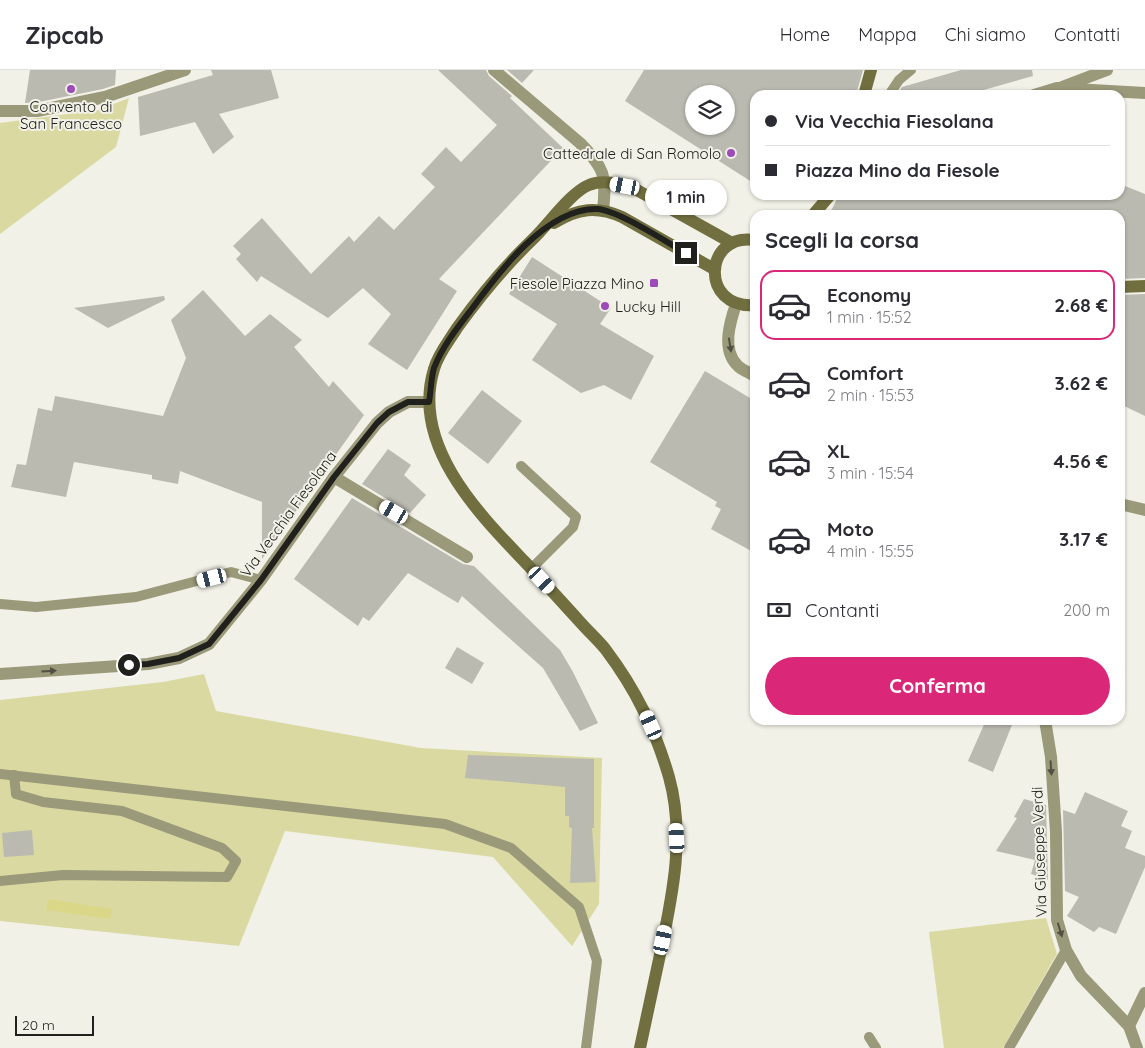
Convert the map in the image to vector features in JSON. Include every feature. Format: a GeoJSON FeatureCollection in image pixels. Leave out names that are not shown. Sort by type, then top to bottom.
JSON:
{"type":"FeatureCollection","features":[{"type":"Feature","properties":{"kind":"main road"},"geometry":{"type":"LineString","coordinates":[[865,90],[871,70]]}},
{"type":"Feature","properties":{"kind":"main road"},"geometry":{"type":"LineString","coordinates":[[640,1048],[676,868],[676,811],[670,780],[657,738],[639,698],[605,649],[481,515],[453,475],[435,440],[429,402],[434,370],[442,350],[488,287],[519,251],[588,185],[605,183],[636,189],[732,243]]}},
{"type":"Feature","properties":{"kind":"main road"},"geometry":{"type":"LineString","coordinates":[[817,210],[826,200]]}},
{"type":"Feature","properties":{"kind":"main road"},"geometry":{"type":"LineString","coordinates":[[543,230],[572,213],[585,210],[603,210],[622,217],[714,269]]}},
{"type":"Feature","properties":{"kind":"main road"},"geometry":{"type":"LineString","coordinates":[[750,240],[732,243],[723,250],[717,258],[714,269],[715,280],[719,290],[726,298],[736,304],[750,305]]}},
{"type":"Feature","properties":{"kind":"main road"},"geometry":{"type":"LineString","coordinates":[[1125,287],[1145,286]]}},
{"type":"Feature","properties":{"kind":"street"},"geometry":{"type":"LineString","coordinates":[[0,111],[38,111],[105,97],[186,70]]}},
{"type":"Feature","properties":{"kind":"street"},"geometry":{"type":"LineString","coordinates":[[494,70],[580,143],[600,167],[605,183],[603,210]]}},
{"type":"Feature","properties":{"kind":"street"},"geometry":{"type":"LineString","coordinates":[[1050,90],[1107,70]]}},
{"type":"Feature","properties":{"kind":"street"},"geometry":{"type":"LineString","coordinates":[[1057,88],[1092,90]]}},
{"type":"Feature","properties":{"kind":"street"},"geometry":{"type":"LineString","coordinates":[[1125,92],[1145,93]]}},
{"type":"Feature","properties":{"kind":"street"},"geometry":{"type":"LineString","coordinates":[[736,304],[729,328],[728,347],[736,365],[750,373]]}},
{"type":"Feature","properties":{"kind":"street","name":"Via Vecchia Fiesolana"},"geometry":{"type":"LineString","coordinates":[[0,674],[148,664],[179,658],[209,644],[261,580],[334,477],[377,423],[389,412],[408,402],[429,402]]}},
{"type":"Feature","properties":{"kind":"street"},"geometry":{"type":"LineString","coordinates":[[334,477],[467,557]]}},
{"type":"Feature","properties":{"kind":"street"},"geometry":{"type":"LineString","coordinates":[[1125,505],[1145,510]]}},
{"type":"Feature","properties":{"kind":"street","name":"Via Giuseppe Verdi"},"geometry":{"type":"LineString","coordinates":[[1046,725],[1056,832],[1057,920],[1066,950],[1081,976],[1129,1026],[1137,1048]]}},
{"type":"Feature","properties":{"kind":"street"},"geometry":{"type":"LineString","coordinates":[[1129,1026],[1145,993]]}},
{"type":"Feature","properties":{"kind":"lane"},"geometry":{"type":"LineString","coordinates":[[892,90],[899,80],[911,70]]}},
{"type":"Feature","properties":{"kind":"lane"},"geometry":{"type":"LineString","coordinates":[[521,466],[576,518],[573,527],[531,568]]}},
{"type":"Feature","properties":{"kind":"lane"},"geometry":{"type":"LineString","coordinates":[[0,604],[36,607],[136,597],[231,572],[261,580]]}},
{"type":"Feature","properties":{"kind":"lane"},"geometry":{"type":"LineString","coordinates":[[0,774],[445,824],[511,848],[579,907],[597,961],[586,1048]]}},
{"type":"Feature","properties":{"kind":"lane"},"geometry":{"type":"LineString","coordinates":[[0,881],[63,875],[227,877],[236,861],[222,848],[122,811],[43,802],[16,794],[14,776]]}},
{"type":"Feature","properties":{"kind":"lane"},"geometry":{"type":"LineString","coordinates":[[1008,1048],[1066,950]]}},
{"type":"Feature","properties":{"kind":"lane"},"geometry":{"type":"LineString","coordinates":[[869,1037],[876,1048]]}},
{"type":"Feature","properties":{"kind":"shaded area"},"geometry":{"type":"Polygon","coordinates":[[[129,98],[116,147],[0,234],[0,123],[98,110],[129,98]]]}},
{"type":"Feature","properties":{"kind":"shaded area"},"geometry":{"type":"Polygon","coordinates":[[[204,674],[216,711],[421,748],[602,758],[599,904],[572,946],[493,857],[285,831],[239,946],[0,921],[0,700],[163,682],[204,674]]]}},
{"type":"Feature","properties":{"kind":"shaded area"},"geometry":{"type":"Polygon","coordinates":[[[48,899],[112,909],[110,919],[46,910],[48,899]]]}},
{"type":"Feature","properties":{"kind":"shaded area"},"geometry":{"type":"Polygon","coordinates":[[[1046,918],[1057,954],[1003,1048],[944,1048],[929,932],[1046,918]]]}},
{"type":"Feature","properties":{"kind":"building","name":"Convento di San Francesco"},"geometry":{"type":"Polygon","coordinates":[[[30,70],[116,70],[115,85],[39,102],[25,103],[30,70]]]}},
{"type":"Feature","properties":{"kind":"building"},"geometry":{"type":"Polygon","coordinates":[[[211,70],[271,70],[279,98],[219,114],[234,137],[213,154],[195,122],[140,136],[138,97],[213,75],[211,70]]]}},
{"type":"Feature","properties":{"kind":"building"},"geometry":{"type":"Polygon","coordinates":[[[438,70],[486,70],[489,76],[512,96],[510,98],[563,148],[439,279],[457,291],[407,370],[368,344],[391,314],[363,288],[328,318],[261,276],[257,282],[236,259],[241,254],[233,246],[262,218],[311,274],[349,236],[354,242],[379,216],[394,230],[435,187],[421,174],[446,147],[461,162],[497,125],[438,70]]]}},
{"type":"Feature","properties":{"kind":"building"},"geometry":{"type":"Polygon","coordinates":[[[507,70],[534,70],[522,83],[507,70]]]}},
{"type":"Feature","properties":{"kind":"building","name":"Cattedrale di San Romolo"},"geometry":{"type":"Polygon","coordinates":[[[644,70],[863,70],[857,90],[750,90],[750,181],[625,101],[644,70]]]}},
{"type":"Feature","properties":{"kind":"building"},"geometry":{"type":"Polygon","coordinates":[[[961,70],[1032,70],[1033,76],[984,90],[900,90],[902,87],[961,70]]]}},
{"type":"Feature","properties":{"kind":"building"},"geometry":{"type":"Polygon","coordinates":[[[1125,186],[1145,194],[1145,278],[1125,279],[1125,210],[832,210],[836,200],[1125,200],[1125,186]]]}},
{"type":"Feature","properties":{"kind":"building"},"geometry":{"type":"Polygon","coordinates":[[[532,257],[611,308],[600,324],[654,356],[631,400],[604,385],[581,393],[532,360],[557,324],[509,294],[532,257]]]}},
{"type":"Feature","properties":{"kind":"building"},"geometry":{"type":"Polygon","coordinates":[[[203,290],[245,336],[270,314],[302,340],[294,347],[329,387],[333,381],[364,415],[262,559],[262,502],[180,471],[178,484],[152,479],[152,475],[74,462],[66,497],[11,487],[17,464],[26,465],[38,408],[52,411],[55,396],[163,416],[186,358],[171,320],[203,290]]]}},
{"type":"Feature","properties":{"kind":"building"},"geometry":{"type":"Polygon","coordinates":[[[1145,294],[1145,416],[1125,406],[1125,295],[1145,294]]]}},
{"type":"Feature","properties":{"kind":"building"},"geometry":{"type":"Polygon","coordinates":[[[164,296],[165,300],[108,328],[74,308],[164,296]]]}},
{"type":"Feature","properties":{"kind":"building"},"geometry":{"type":"Polygon","coordinates":[[[705,371],[750,398],[750,550],[711,529],[721,509],[715,506],[717,502],[650,462],[705,371]]]}},
{"type":"Feature","properties":{"kind":"building"},"geometry":{"type":"Polygon","coordinates":[[[482,390],[522,421],[488,464],[448,433],[482,390]]]}},
{"type":"Feature","properties":{"kind":"building"},"geometry":{"type":"Polygon","coordinates":[[[388,449],[411,465],[404,475],[426,495],[410,513],[362,484],[388,449]]]}},
{"type":"Feature","properties":{"kind":"building"},"geometry":{"type":"Polygon","coordinates":[[[352,498],[463,564],[474,566],[560,650],[598,723],[580,731],[543,668],[462,596],[458,603],[408,573],[369,621],[363,617],[358,626],[294,579],[352,498]]]}},
{"type":"Feature","properties":{"kind":"building"},"geometry":{"type":"Polygon","coordinates":[[[457,647],[484,663],[472,684],[445,668],[457,647]]]}},
{"type":"Feature","properties":{"kind":"building"},"geometry":{"type":"Polygon","coordinates":[[[984,725],[1012,725],[993,772],[968,761],[984,725]]]}},
{"type":"Feature","properties":{"kind":"building"},"geometry":{"type":"Polygon","coordinates":[[[468,755],[594,759],[594,828],[592,828],[596,882],[570,883],[572,828],[569,827],[569,816],[565,816],[565,787],[465,778],[468,755]]]}},
{"type":"Feature","properties":{"kind":"building"},"geometry":{"type":"Polygon","coordinates":[[[1085,792],[1128,811],[1121,826],[1132,831],[1125,848],[1145,856],[1145,867],[1116,934],[1099,927],[1094,932],[1067,916],[1079,897],[1065,891],[1063,810],[1075,814],[1085,792]]]}},
{"type":"Feature","properties":{"kind":"building"},"geometry":{"type":"Polygon","coordinates":[[[1024,799],[1046,805],[1048,880],[1031,874],[1035,860],[996,851],[1017,818],[1014,817],[1024,799]]]}},
{"type":"Feature","properties":{"kind":"building"},"geometry":{"type":"Polygon","coordinates":[[[32,830],[34,855],[4,857],[2,833],[32,830]]]}},
{"type":"Feature","properties":{"kind":"place","name":"Convento di San Francesco"},"geometry":{"type":"Point","coordinates":[71,89]}},
{"type":"Feature","properties":{"kind":"place","name":"Cattedrale di San Romolo"},"geometry":{"type":"Point","coordinates":[731,153]}},
{"type":"Feature","properties":{"kind":"place","name":"Fiesole Piazza Mino"},"geometry":{"type":"Point","coordinates":[654,283]}},
{"type":"Feature","properties":{"kind":"place","name":"Lucky Hill"},"geometry":{"type":"Point","coordinates":[605,306]}},
{"type":"Feature","properties":{"kind":"route"},"geometry":{"type":"LineString","coordinates":[[129,665],[148,664],[179,658],[209,644],[261,580],[334,477],[377,423],[389,412],[408,402],[429,402],[434,370],[442,350],[505,266],[543,230],[572,213],[585,210],[603,210],[622,217],[686,253]]}}]}
